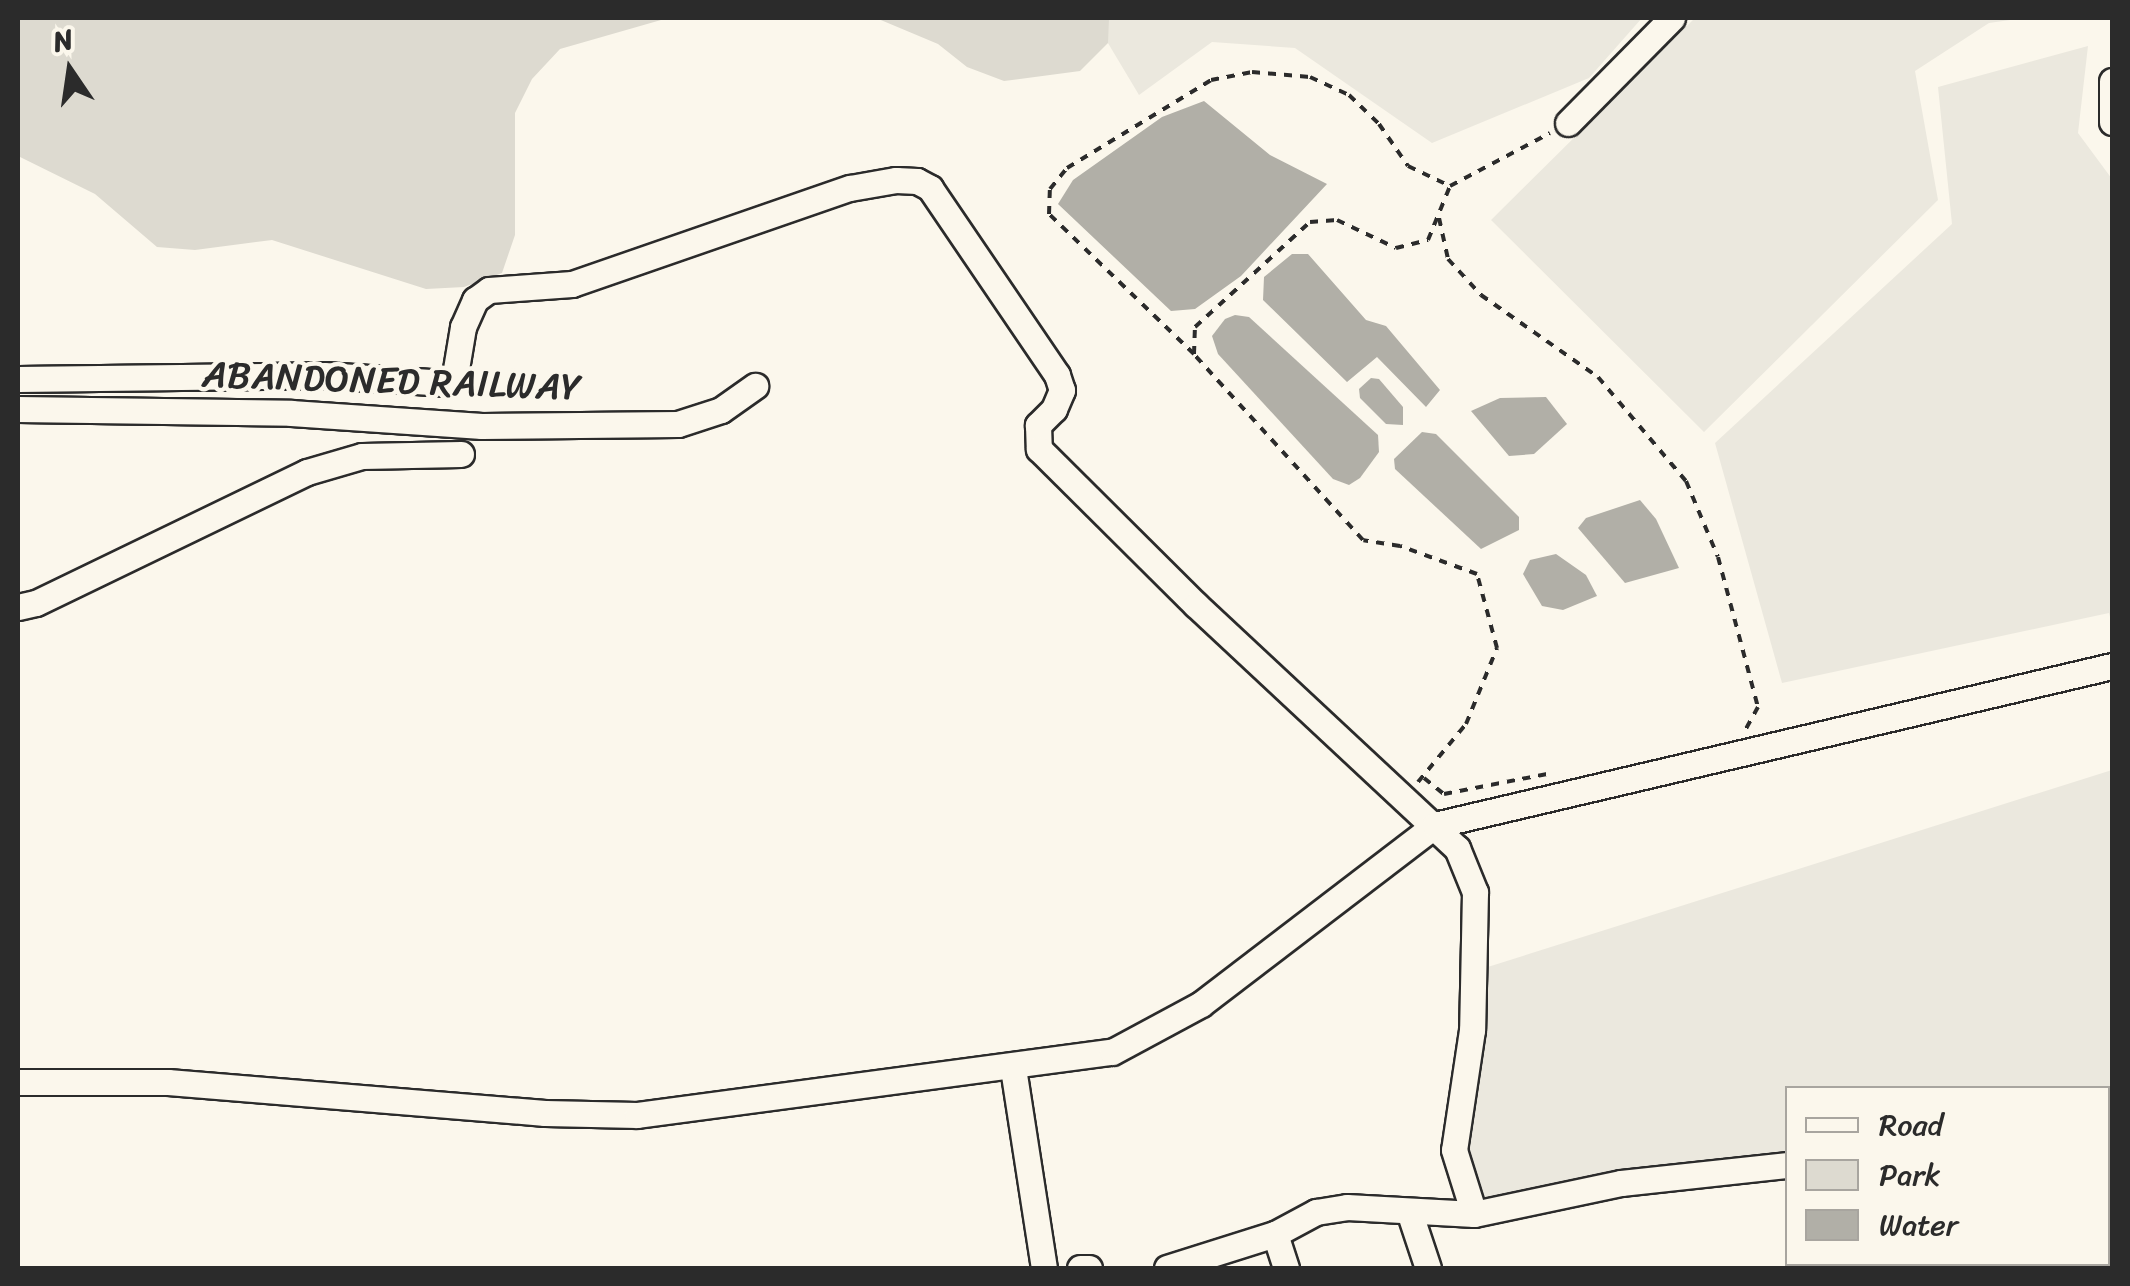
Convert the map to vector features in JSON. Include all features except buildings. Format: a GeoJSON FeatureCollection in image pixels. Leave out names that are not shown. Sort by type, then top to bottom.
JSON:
{"type":"FeatureCollection","features":[{"type":"Feature","properties":{"kind":"street"},"geometry":{"type":"LineString","coordinates":[[1568,123],[1672,18]]}},
{"type":"Feature","properties":{"kind":"street"},"geometry":{"type":"LineString","coordinates":[[2112,81],[2112,122]]}},
{"type":"Feature","properties":{"kind":"street"},"geometry":{"type":"LineString","coordinates":[[18,379],[324,375],[446,383],[455,375],[462,327],[474,300],[489,290],[572,284],[850,188],[917,181],[930,188],[1057,375],[1062,390],[1054,408],[1038,425],[1035,436],[1039,449],[1196,606],[1457,848],[1475,892],[1472,1030],[1454,1150],[1474,1214]]}},
{"type":"Feature","properties":{"kind":"street","name":"ABANDONED RAILWAY"},"geometry":{"type":"LineString","coordinates":[[18,408],[291,413],[482,426],[678,424],[721,410],[755,386]]}},
{"type":"Feature","properties":{"kind":"street"},"geometry":{"type":"LineString","coordinates":[[18,607],[36,603],[307,472],[362,456],[461,454]]}},
{"type":"Feature","properties":{"kind":"street"},"geometry":{"type":"LineString","coordinates":[[18,1082],[168,1082],[545,1113],[637,1116],[1112,1052],[1201,1004],[1435,824],[2112,666]]}},
{"type":"Feature","properties":{"kind":"street"},"geometry":{"type":"LineString","coordinates":[[1014,1068],[1044,1268]]}},
{"type":"Feature","properties":{"kind":"street"},"geometry":{"type":"LineString","coordinates":[[1167,1268],[1218,1261],[1316,1212],[1347,1207],[1474,1214],[1620,1184],[1785,1165]]}},
{"type":"Feature","properties":{"kind":"street"},"geometry":{"type":"LineString","coordinates":[[1409,1210],[1428,1268]]}},
{"type":"Feature","properties":{"kind":"street"},"geometry":{"type":"LineString","coordinates":[[1275,1234],[1286,1268]]}},
{"type":"Feature","properties":{"kind":"street"},"geometry":{"type":"LineString","coordinates":[[1080,1268],[1088,1268]]}},
{"type":"Feature","properties":{"kind":"path"},"geometry":{"type":"LineString","coordinates":[[1405,797],[1466,724],[1497,648],[1477,574],[1400,546],[1363,540],[1194,354],[1049,214],[1050,190],[1066,168],[1211,80],[1252,72],[1310,77],[1349,95],[1379,124],[1408,166],[1450,186]]}},
{"type":"Feature","properties":{"kind":"path"},"geometry":{"type":"LineString","coordinates":[[1194,354],[1195,327],[1310,222],[1336,220],[1396,248],[1428,240],[1450,186],[1568,123]]}},
{"type":"Feature","properties":{"kind":"path"},"geometry":{"type":"LineString","coordinates":[[1439,218],[1448,259],[1480,295],[1598,377],[1686,481],[1718,558],[1758,708],[1742,736]]}},
{"type":"Feature","properties":{"kind":"path"},"geometry":{"type":"LineString","coordinates":[[1423,778],[1444,794],[1556,772]]}},
{"type":"Feature","properties":{"kind":"shaded area"},"geometry":{"type":"Polygon","coordinates":[[[1093,18],[1642,18],[1589,78],[1432,143],[1295,48],[1212,42],[1139,95],[1093,18]]]}},
{"type":"Feature","properties":{"kind":"shaded area"},"geometry":{"type":"Polygon","coordinates":[[[1695,18],[2024,18],[1989,23],[1915,71],[1938,200],[1704,432],[1491,220],[1695,18]]]}},
{"type":"Feature","properties":{"kind":"shaded area"},"geometry":{"type":"Polygon","coordinates":[[[2088,46],[2078,133],[2112,179],[2112,625],[2109,613],[1782,683],[1715,443],[1952,224],[1938,87],[2088,46]]]}},
{"type":"Feature","properties":{"kind":"shaded area"},"geometry":{"type":"Polygon","coordinates":[[[2112,770],[2112,1110],[2110,1086],[1785,1086],[1785,1161],[1481,1209],[1461,1132],[1475,971],[2112,770]]]}},
{"type":"Feature","properties":{"kind":"green space"},"geometry":{"type":"Polygon","coordinates":[[[18,18],[668,18],[560,49],[532,79],[515,113],[515,235],[502,273],[464,287],[426,289],[272,240],[195,250],[157,247],[95,194],[18,156],[18,18]]]}},
{"type":"Feature","properties":{"kind":"green space"},"geometry":{"type":"Polygon","coordinates":[[[876,18],[1109,18],[1108,43],[1080,71],[1004,81],[967,67],[938,44],[876,18]]]}},
{"type":"Feature","properties":{"kind":"water"},"geometry":{"type":"Polygon","coordinates":[[[1204,101],[1270,155],[1327,184],[1241,276],[1195,309],[1171,311],[1058,204],[1073,180],[1162,117],[1204,101]]]}},
{"type":"Feature","properties":{"kind":"water"},"geometry":{"type":"Polygon","coordinates":[[[1292,254],[1308,254],[1366,320],[1386,326],[1440,390],[1426,407],[1377,357],[1347,382],[1263,300],[1264,277],[1292,254]]]}},
{"type":"Feature","properties":{"kind":"water"},"geometry":{"type":"Polygon","coordinates":[[[1235,315],[1249,317],[1378,435],[1379,452],[1360,478],[1349,485],[1333,479],[1218,354],[1212,336],[1225,319],[1235,315]]]}},
{"type":"Feature","properties":{"kind":"water"},"geometry":{"type":"Polygon","coordinates":[[[1371,378],[1379,379],[1403,407],[1403,425],[1386,424],[1360,398],[1359,389],[1371,378]]]}},
{"type":"Feature","properties":{"kind":"water"},"geometry":{"type":"Polygon","coordinates":[[[1546,397],[1567,424],[1534,454],[1509,456],[1471,411],[1500,398],[1546,397]]]}},
{"type":"Feature","properties":{"kind":"water"},"geometry":{"type":"Polygon","coordinates":[[[1422,432],[1436,434],[1519,517],[1519,530],[1481,549],[1395,469],[1394,459],[1422,432]]]}},
{"type":"Feature","properties":{"kind":"water"},"geometry":{"type":"Polygon","coordinates":[[[1640,500],[1656,519],[1679,568],[1625,583],[1578,528],[1586,518],[1640,500]]]}},
{"type":"Feature","properties":{"kind":"water"},"geometry":{"type":"Polygon","coordinates":[[[1556,554],[1586,575],[1597,596],[1563,610],[1542,606],[1523,574],[1530,560],[1556,554]]]}}]}
